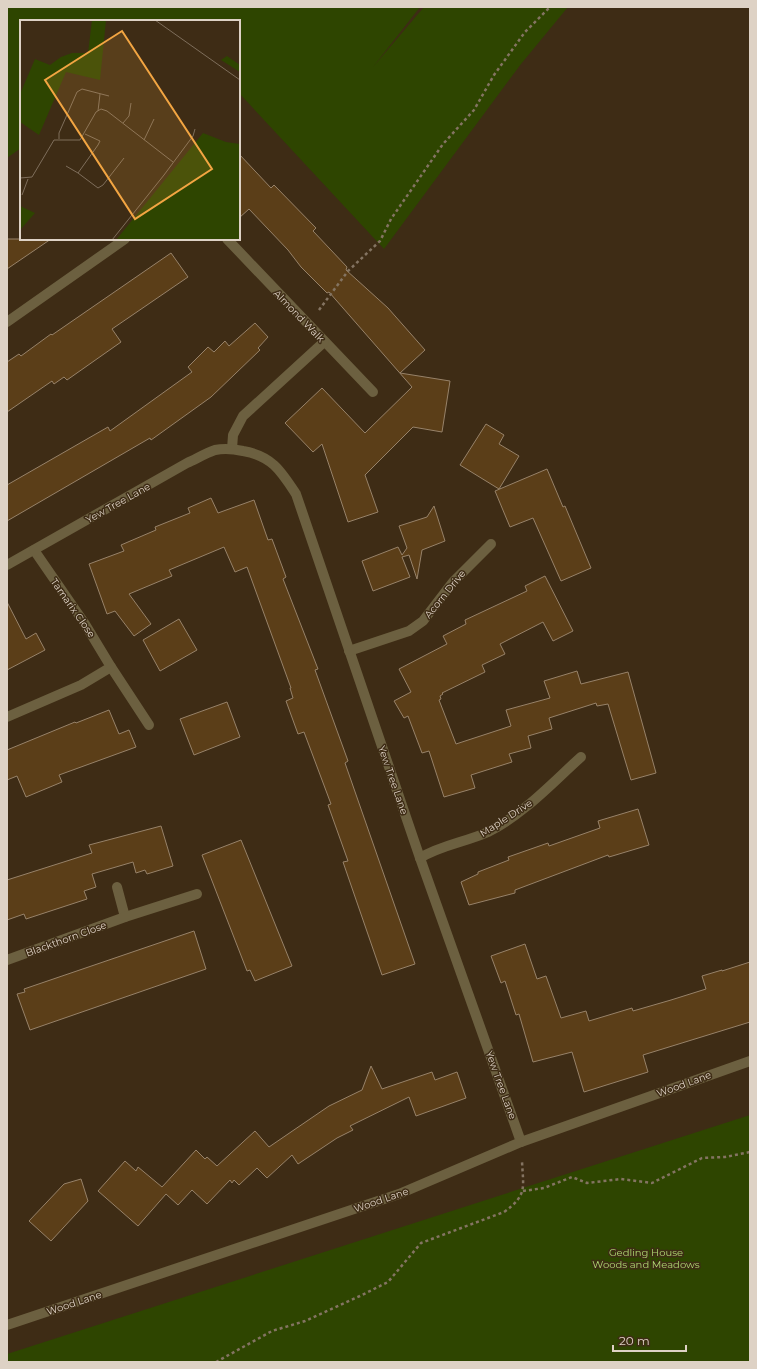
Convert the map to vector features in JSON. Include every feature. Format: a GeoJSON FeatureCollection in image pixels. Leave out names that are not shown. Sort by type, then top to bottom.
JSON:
{"type":"FeatureCollection","features":[{"type":"Feature","properties":{"kind":"street"},"geometry":{"type":"LineString","coordinates":[[7,322],[124,240]]}},
{"type":"Feature","properties":{"kind":"street","name":"Almond Walk"},"geometry":{"type":"LineString","coordinates":[[228,240],[373,392]]}},
{"type":"Feature","properties":{"kind":"street"},"geometry":{"type":"LineString","coordinates":[[232,449],[233,435],[243,416],[324,342]]}},
{"type":"Feature","properties":{"kind":"street","name":"Yew Tree Lane"},"geometry":{"type":"LineString","coordinates":[[7,565],[187,463],[215,450],[232,449],[258,454],[282,472],[296,494],[420,858],[521,1142]]}},
{"type":"Feature","properties":{"kind":"street","name":"Acorn Drive"},"geometry":{"type":"LineString","coordinates":[[349,651],[409,631],[423,621],[453,582],[491,544]]}},
{"type":"Feature","properties":{"kind":"street","name":"Tamarix Close"},"geometry":{"type":"LineString","coordinates":[[34,550],[85,624],[149,725]]}},
{"type":"Feature","properties":{"kind":"street"},"geometry":{"type":"LineString","coordinates":[[7,717],[81,685],[111,667]]}},
{"type":"Feature","properties":{"kind":"street","name":"Maple Drive"},"geometry":{"type":"LineString","coordinates":[[420,858],[430,852],[490,831],[528,806],[581,757]]}},
{"type":"Feature","properties":{"kind":"street"},"geometry":{"type":"LineString","coordinates":[[117,887],[125,917]]}},
{"type":"Feature","properties":{"kind":"street","name":"Blackthorn Close"},"geometry":{"type":"LineString","coordinates":[[7,960],[125,917],[196,894]]}},
{"type":"Feature","properties":{"kind":"street","name":"Wood Lane"},"geometry":{"type":"LineString","coordinates":[[7,1325],[399,1194],[521,1142],[750,1061]]}},
{"type":"Feature","properties":{"kind":"path"},"geometry":{"type":"LineString","coordinates":[[307,324],[348,271],[380,240],[391,219],[443,144],[474,110],[494,75],[525,32],[550,7]]}},
{"type":"Feature","properties":{"kind":"path"},"geometry":{"type":"LineString","coordinates":[[216,1362],[272,1331],[304,1321],[388,1282],[421,1243],[504,1212],[516,1203],[523,1191],[521,1142]]}},
{"type":"Feature","properties":{"kind":"path"},"geometry":{"type":"LineString","coordinates":[[523,1191],[544,1188],[572,1177],[587,1183],[621,1179],[652,1182],[702,1158],[725,1157],[750,1152]]}},
{"type":"Feature","properties":{"kind":"green space"},"geometry":{"type":"Polygon","coordinates":[[[7,7],[420,7],[373,67],[424,7],[568,7],[521,64],[384,249],[240,94],[240,20],[20,20],[20,149],[7,158],[7,7]]]}},
{"type":"Feature","properties":{"kind":"green space","name":"Gedling House Woods and Meadows"},"geometry":{"type":"Polygon","coordinates":[[[750,1115],[750,1362],[7,1362],[7,1354],[750,1115]]]}},
{"type":"Feature","properties":{"kind":"building"},"geometry":{"type":"Polygon","coordinates":[[[240,155],[271,188],[274,185],[316,228],[313,231],[347,267],[346,270],[388,308],[425,350],[400,373],[450,381],[442,432],[413,427],[365,475],[378,512],[348,522],[322,444],[313,452],[285,423],[322,388],[365,433],[412,387],[329,292],[327,293],[301,267],[288,250],[249,209],[240,217],[240,155]]]}},
{"type":"Feature","properties":{"kind":"building"},"geometry":{"type":"Polygon","coordinates":[[[7,239],[50,240],[7,269],[7,239]]]}},
{"type":"Feature","properties":{"kind":"building"},"geometry":{"type":"Polygon","coordinates":[[[171,253],[188,277],[112,329],[121,342],[67,380],[64,377],[54,384],[52,381],[7,412],[7,362],[19,354],[21,356],[171,253]]]}},
{"type":"Feature","properties":{"kind":"building"},"geometry":{"type":"Polygon","coordinates":[[[255,323],[268,337],[258,348],[260,350],[211,397],[151,440],[150,438],[7,521],[7,485],[108,427],[110,431],[192,372],[188,367],[208,347],[214,352],[225,341],[229,346],[255,323]]]}},
{"type":"Feature","properties":{"kind":"building"},"geometry":{"type":"Polygon","coordinates":[[[486,424],[504,435],[499,444],[519,456],[499,489],[460,465],[486,424]]]}},
{"type":"Feature","properties":{"kind":"building"},"geometry":{"type":"Polygon","coordinates":[[[547,469],[563,507],[565,506],[591,568],[561,581],[533,518],[510,527],[495,491],[547,469]]]}},
{"type":"Feature","properties":{"kind":"building"},"geometry":{"type":"Polygon","coordinates":[[[211,498],[218,513],[254,500],[268,540],[272,539],[286,577],[283,579],[318,669],[315,670],[348,761],[345,763],[415,964],[382,975],[343,862],[348,861],[328,805],[331,804],[304,732],[298,734],[286,701],[293,698],[291,688],[247,567],[235,572],[224,547],[169,570],[172,576],[129,594],[151,624],[134,636],[115,611],[107,614],[89,564],[124,551],[121,545],[156,530],[155,527],[190,513],[188,508],[211,498]]]}},
{"type":"Feature","properties":{"kind":"building"},"geometry":{"type":"Polygon","coordinates":[[[434,506],[445,541],[422,550],[417,579],[409,555],[402,557],[410,577],[373,591],[362,561],[398,547],[402,555],[407,548],[399,526],[427,517],[434,506]]]}},
{"type":"Feature","properties":{"kind":"building"},"geometry":{"type":"Polygon","coordinates":[[[545,576],[573,631],[553,641],[543,622],[500,644],[505,654],[482,665],[485,672],[442,693],[443,694],[440,696],[441,699],[439,700],[456,744],[511,726],[506,710],[550,698],[544,681],[577,671],[581,684],[628,672],[656,773],[631,780],[608,704],[597,706],[596,703],[549,718],[552,729],[528,736],[531,748],[509,754],[512,762],[471,775],[475,788],[444,797],[429,751],[422,753],[408,716],[404,718],[394,701],[411,692],[399,669],[447,644],[443,636],[466,624],[465,620],[527,591],[525,586],[545,576]]]}},
{"type":"Feature","properties":{"kind":"building"},"geometry":{"type":"Polygon","coordinates":[[[7,602],[26,639],[36,633],[45,650],[7,670],[7,602]]]}},
{"type":"Feature","properties":{"kind":"building"},"geometry":{"type":"Polygon","coordinates":[[[179,619],[197,650],[160,671],[143,640],[179,619]]]}},
{"type":"Feature","properties":{"kind":"building"},"geometry":{"type":"Polygon","coordinates":[[[227,702],[240,737],[194,755],[180,719],[227,702]]]}},
{"type":"Feature","properties":{"kind":"building"},"geometry":{"type":"Polygon","coordinates":[[[109,710],[119,734],[129,730],[136,747],[59,775],[62,782],[26,797],[17,776],[7,780],[7,750],[75,722],[76,723],[109,710]]]}},
{"type":"Feature","properties":{"kind":"building"},"geometry":{"type":"Polygon","coordinates":[[[638,809],[649,845],[609,857],[608,855],[515,890],[515,893],[469,905],[461,882],[478,874],[478,872],[509,860],[508,857],[548,843],[549,846],[600,828],[598,821],[638,809]]]}},
{"type":"Feature","properties":{"kind":"building"},"geometry":{"type":"Polygon","coordinates":[[[161,826],[173,866],[147,874],[145,870],[136,873],[133,862],[92,874],[96,887],[84,891],[87,899],[26,919],[24,914],[7,920],[7,880],[92,853],[89,845],[161,826]]]}},
{"type":"Feature","properties":{"kind":"building"},"geometry":{"type":"Polygon","coordinates":[[[241,840],[292,966],[255,981],[250,970],[247,971],[202,855],[241,840]]]}},
{"type":"Feature","properties":{"kind":"building"},"geometry":{"type":"Polygon","coordinates":[[[194,931],[206,969],[30,1030],[17,994],[25,992],[24,989],[194,931]]]}},
{"type":"Feature","properties":{"kind":"building"},"geometry":{"type":"Polygon","coordinates":[[[525,944],[537,979],[546,976],[561,1018],[586,1011],[589,1021],[632,1008],[633,1011],[671,1000],[706,989],[702,976],[750,962],[750,1022],[643,1055],[648,1072],[584,1092],[572,1052],[533,1062],[519,1014],[516,1015],[505,981],[501,983],[491,956],[525,944]]]}},
{"type":"Feature","properties":{"kind":"building"},"geometry":{"type":"Polygon","coordinates":[[[371,1066],[382,1089],[432,1072],[435,1080],[457,1072],[466,1098],[416,1116],[409,1097],[350,1126],[353,1130],[337,1138],[298,1164],[292,1155],[267,1178],[257,1168],[239,1185],[234,1180],[232,1183],[230,1180],[207,1204],[192,1190],[178,1205],[166,1194],[138,1226],[98,1191],[125,1161],[136,1171],[138,1167],[162,1187],[196,1150],[205,1159],[207,1157],[217,1166],[255,1131],[269,1147],[329,1106],[362,1090],[371,1066]]]}},
{"type":"Feature","properties":{"kind":"building"},"geometry":{"type":"Polygon","coordinates":[[[81,1179],[88,1201],[51,1241],[29,1221],[64,1184],[81,1179]]]}}]}
